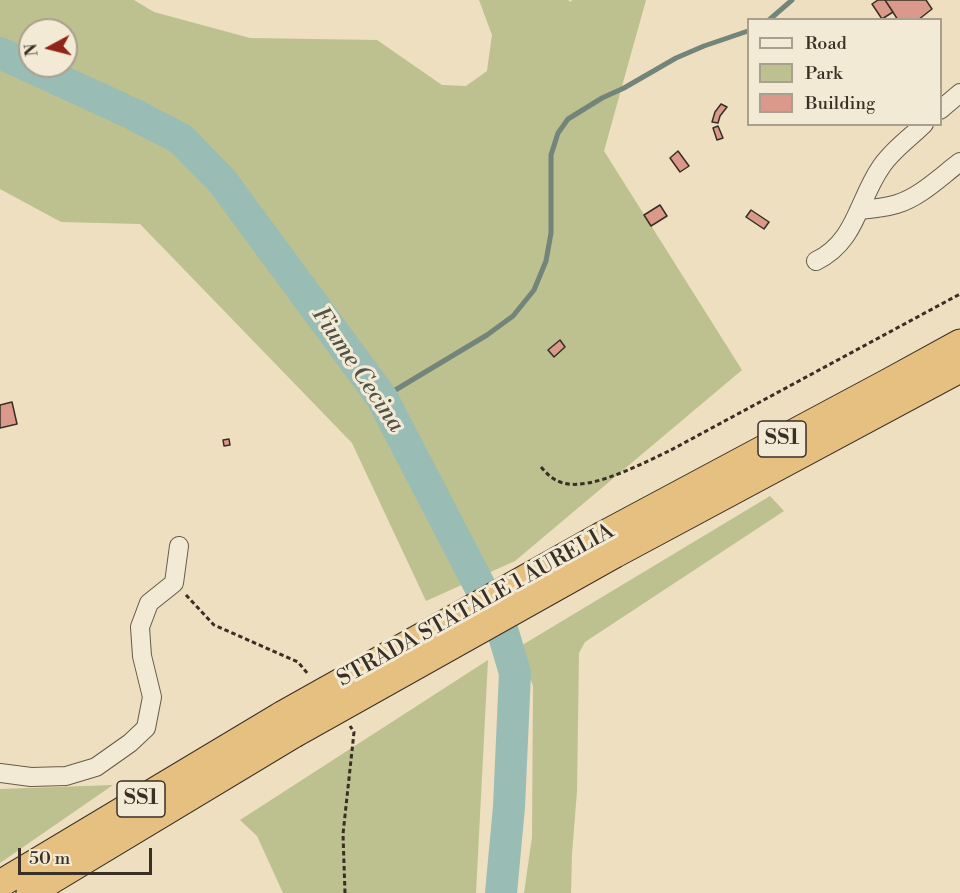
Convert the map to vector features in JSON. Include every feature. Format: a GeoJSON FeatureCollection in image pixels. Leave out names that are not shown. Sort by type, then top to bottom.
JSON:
{"type":"FeatureCollection","features":[{"type":"Feature","properties":{"kind":"highway","name":"STRADA STATALE 1 AURELIA"},"geometry":{"type":"LineString","coordinates":[[0,884],[609,544],[960,343]]}},
{"type":"Feature","properties":{"kind":"highway","name":"STRADA STATALE 1 AURELIA"},"geometry":{"type":"LineString","coordinates":[[609,544],[960,369]]}},
{"type":"Feature","properties":{"kind":"highway","name":"STRADA STATALE 1 AURELIA"},"geometry":{"type":"LineString","coordinates":[[30,893],[288,724]]}},
{"type":"Feature","properties":{"kind":"street"},"geometry":{"type":"LineString","coordinates":[[942,108],[960,93]]}},
{"type":"Feature","properties":{"kind":"street"},"geometry":{"type":"LineString","coordinates":[[816,261],[837,248],[846,236],[881,165],[922,126]]}},
{"type":"Feature","properties":{"kind":"street"},"geometry":{"type":"LineString","coordinates":[[859,210],[899,204],[914,197],[960,162]]}},
{"type":"Feature","properties":{"kind":"street"},"geometry":{"type":"LineString","coordinates":[[0,772],[31,777],[66,776],[96,767],[130,743],[146,728],[152,696],[142,656],[140,627],[149,603],[174,582],[179,546]]}},
{"type":"Feature","properties":{"kind":"path"},"geometry":{"type":"LineString","coordinates":[[541,467],[549,477],[564,483],[580,484],[601,480],[633,467],[671,450],[960,294]]}},
{"type":"Feature","properties":{"kind":"green space"},"geometry":{"type":"Polygon","coordinates":[[[0,0],[134,0],[154,12],[250,38],[377,40],[442,85],[466,86],[487,71],[492,35],[479,0],[568,0],[571,2],[572,0],[646,0],[604,151],[742,370],[515,561],[426,601],[352,443],[140,224],[61,222],[0,189],[0,0]]]}},
{"type":"Feature","properties":{"kind":"green space"},"geometry":{"type":"Polygon","coordinates":[[[770,496],[784,511],[585,642],[579,653],[577,791],[571,893],[524,893],[532,837],[533,686],[519,647],[770,496]]]}},
{"type":"Feature","properties":{"kind":"green space"},"geometry":{"type":"Polygon","coordinates":[[[488,660],[476,893],[283,893],[257,836],[240,820],[488,660]]]}},
{"type":"Feature","properties":{"kind":"green space"},"geometry":{"type":"Polygon","coordinates":[[[113,785],[0,863],[0,789],[113,785]]]}},
{"type":"Feature","properties":{"kind":"building"},"geometry":{"type":"Polygon","coordinates":[[[878,0],[885,0],[893,12],[881,18],[872,4],[878,0]]]}},
{"type":"Feature","properties":{"kind":"building"},"geometry":{"type":"Polygon","coordinates":[[[885,0],[926,0],[932,9],[921,18],[897,18],[885,0]]]}},
{"type":"Feature","properties":{"kind":"building"},"geometry":{"type":"Polygon","coordinates":[[[721,104],[727,107],[718,123],[712,122],[715,112],[721,104]]]}},
{"type":"Feature","properties":{"kind":"building"},"geometry":{"type":"Polygon","coordinates":[[[718,126],[723,138],[717,140],[713,128],[718,126]]]}},
{"type":"Feature","properties":{"kind":"building"},"geometry":{"type":"Polygon","coordinates":[[[678,151],[689,166],[680,172],[670,158],[678,151]]]}},
{"type":"Feature","properties":{"kind":"building"},"geometry":{"type":"Polygon","coordinates":[[[660,205],[667,216],[651,226],[644,215],[660,205]]]}},
{"type":"Feature","properties":{"kind":"building"},"geometry":{"type":"Polygon","coordinates":[[[751,210],[769,222],[764,229],[746,217],[751,210]]]}},
{"type":"Feature","properties":{"kind":"building"},"geometry":{"type":"Polygon","coordinates":[[[560,340],[565,347],[554,357],[548,350],[560,340]]]}},
{"type":"Feature","properties":{"kind":"building"},"geometry":{"type":"Polygon","coordinates":[[[12,402],[17,424],[0,428],[0,405],[12,402]]]}},
{"type":"Feature","properties":{"kind":"building"},"geometry":{"type":"Polygon","coordinates":[[[229,439],[230,445],[224,446],[223,440],[229,439]]]}},
{"type":"Feature","properties":{"kind":"waterway"},"geometry":{"type":"LineString","coordinates":[[771,18],[792,0]]}},
{"type":"Feature","properties":{"kind":"waterway"},"geometry":{"type":"LineString","coordinates":[[382,398],[487,335],[513,316],[534,290],[546,261],[551,233],[551,155],[558,133],[568,119],[676,58],[747,31]]}},
{"type":"Feature","properties":{"kind":"waterway","name":"Fiume Cecina"},"geometry":{"type":"LineString","coordinates":[[0,53],[133,114],[181,139],[222,181],[382,398],[502,629],[515,673],[509,807],[501,893]]}}]}
